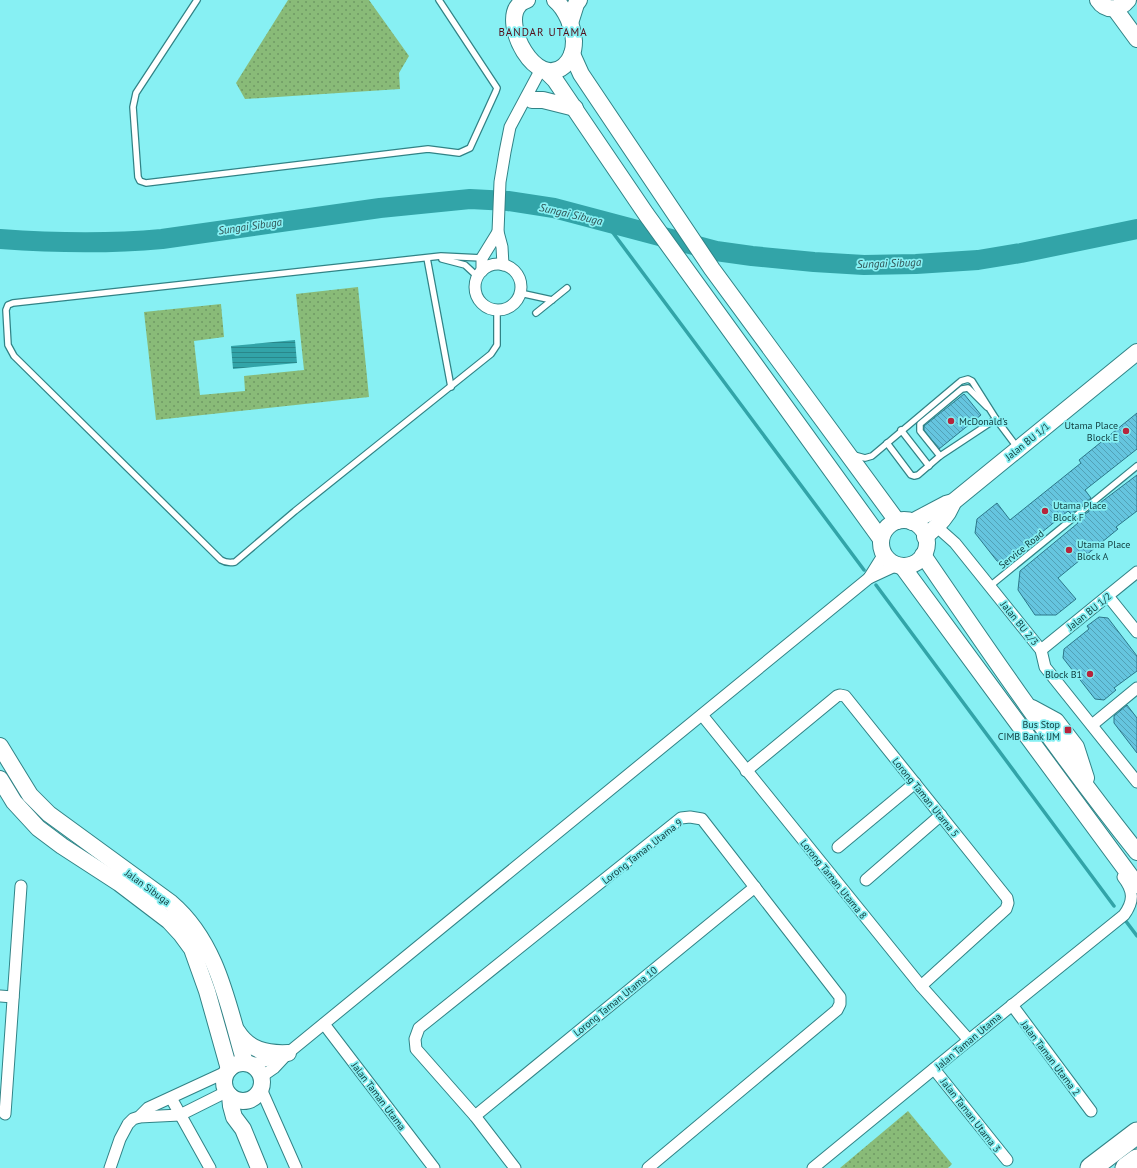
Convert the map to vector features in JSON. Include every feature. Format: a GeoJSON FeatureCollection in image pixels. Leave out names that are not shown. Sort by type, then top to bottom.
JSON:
{"type":"FeatureCollection","features":[{"type":"Feature","properties":{"kind":"highway"},"geometry":{"type":"LineString","coordinates":[[1091,1168],[1137,1133]]}},
{"type":"Feature","properties":{"kind":"highway"},"geometry":{"type":"LineString","coordinates":[[1126,1168],[1137,1160]]}},
{"type":"Feature","properties":{"kind":"street"},"geometry":{"type":"LineString","coordinates":[[508,0],[514,19],[515,29],[522,49],[530,60],[555,80],[646,214],[691,275],[892,563],[900,566],[1137,885]]}},
{"type":"Feature","properties":{"kind":"street"},"geometry":{"type":"LineString","coordinates":[[514,19],[515,11],[519,5],[526,0]]}},
{"type":"Feature","properties":{"kind":"street"},"geometry":{"type":"LineString","coordinates":[[543,70],[561,69],[567,63],[572,54],[574,36],[570,22],[560,4],[555,0]]}},
{"type":"Feature","properties":{"kind":"street"},"geometry":{"type":"LineString","coordinates":[[570,22],[576,4],[579,0]]}},
{"type":"Feature","properties":{"kind":"street"},"geometry":{"type":"LineString","coordinates":[[1098,0],[1104,6],[1115,9],[1124,5],[1128,0]]}},
{"type":"Feature","properties":{"kind":"street"},"geometry":{"type":"LineString","coordinates":[[1133,0],[1137,5]]}},
{"type":"Feature","properties":{"kind":"street"},"geometry":{"type":"LineString","coordinates":[[1115,9],[1137,39]]}},
{"type":"Feature","properties":{"kind":"street"},"geometry":{"type":"LineString","coordinates":[[572,54],[581,74],[712,269],[846,452],[904,522]]}},
{"type":"Feature","properties":{"kind":"street"},"geometry":{"type":"LineString","coordinates":[[507,142],[532,100],[543,70]]}},
{"type":"Feature","properties":{"kind":"street"},"geometry":{"type":"LineString","coordinates":[[503,264],[502,247],[498,227],[500,182],[510,127],[543,70]]}},
{"type":"Feature","properties":{"kind":"street"},"geometry":{"type":"LineString","coordinates":[[532,100],[544,100],[575,108]]}},
{"type":"Feature","properties":{"kind":"street"},"geometry":{"type":"LineString","coordinates":[[480,274],[492,265],[503,264],[510,267],[515,272],[519,278],[521,286],[520,293],[511,306],[497,310],[490,308],[483,304],[476,292],[476,284],[480,274],[482,258],[498,227]]}},
{"type":"Feature","properties":{"kind":"street","name":"Jalan BU 1/1"},"geometry":{"type":"LineString","coordinates":[[904,522],[954,502],[1137,352]]}},
{"type":"Feature","properties":{"kind":"street"},"geometry":{"type":"LineString","coordinates":[[228,1094],[235,1100],[242,1101],[248,1100],[258,1094],[261,1083],[286,1055],[869,578],[900,566],[914,564],[923,555],[931,532],[950,512],[954,502]]}},
{"type":"Feature","properties":{"kind":"street"},"geometry":{"type":"LineString","coordinates":[[869,578],[882,547],[887,528],[904,522],[918,525],[922,530],[931,532]]}},
{"type":"Feature","properties":{"kind":"street","name":"Jalan BU 2/3"},"geometry":{"type":"LineString","coordinates":[[931,532],[955,542],[1041,650],[1045,667],[1137,782]]}},
{"type":"Feature","properties":{"kind":"street"},"geometry":{"type":"LineString","coordinates":[[923,555],[1088,789],[1137,852]]}},
{"type":"Feature","properties":{"kind":"street","name":"Jalan BU 1/2"},"geometry":{"type":"LineString","coordinates":[[1041,650],[1137,572]]}},
{"type":"Feature","properties":{"kind":"street"},"geometry":{"type":"LineString","coordinates":[[1108,596],[1137,632]]}},
{"type":"Feature","properties":{"kind":"street"},"geometry":{"type":"LineString","coordinates":[[1092,725],[1137,688]]}},
{"type":"Feature","properties":{"kind":"street","name":"Lorong Taman Utama 5"},"geometry":{"type":"LineString","coordinates":[[746,770],[840,695],[845,696],[1007,898],[1008,904],[1006,908],[921,986]]}},
{"type":"Feature","properties":{"kind":"street","name":"Lorong Taman Utama 8"},"geometry":{"type":"LineString","coordinates":[[702,715],[921,986],[969,1040]]}},
{"type":"Feature","properties":{"kind":"street","name":"Jalan Sibuga"},"geometry":{"type":"LineString","coordinates":[[0,746],[30,795],[49,814],[171,902],[194,926],[205,944],[218,973],[234,1026],[248,1064]]}},
{"type":"Feature","properties":{"kind":"street","name":"Jalan Sibuga"},"geometry":{"type":"LineString","coordinates":[[0,779],[14,802],[38,828],[62,846],[119,882],[169,921],[181,934],[192,949],[204,984],[227,1070]]}},
{"type":"Feature","properties":{"kind":"street"},"geometry":{"type":"LineString","coordinates":[[838,847],[915,783]]}},
{"type":"Feature","properties":{"kind":"street"},"geometry":{"type":"LineString","coordinates":[[866,880],[941,815]]}},
{"type":"Feature","properties":{"kind":"street","name":"Lorong Taman Utama 9"},"geometry":{"type":"LineString","coordinates":[[515,1168],[475,1116],[416,1049],[414,1039],[419,1028],[681,818],[690,817],[702,819],[840,997],[840,1004],[837,1010],[648,1168]]}},
{"type":"Feature","properties":{"kind":"street"},"geometry":{"type":"LineString","coordinates":[[1107,845],[1110,860],[1128,883],[1132,894],[1132,901],[1124,915]]}},
{"type":"Feature","properties":{"kind":"street"},"geometry":{"type":"LineString","coordinates":[[5,1114],[21,886]]}},
{"type":"Feature","properties":{"kind":"street","name":"Lorong Taman Utama 10"},"geometry":{"type":"LineString","coordinates":[[475,1116],[755,887]]}},
{"type":"Feature","properties":{"kind":"street"},"geometry":{"type":"LineString","coordinates":[[1124,915],[1137,912]]}},
{"type":"Feature","properties":{"kind":"street","name":"Jalan Taman Utama"},"geometry":{"type":"LineString","coordinates":[[813,1168],[1124,915]]}},
{"type":"Feature","properties":{"kind":"street"},"geometry":{"type":"LineString","coordinates":[[0,996],[13,997]]}},
{"type":"Feature","properties":{"kind":"street","name":"Jalan Taman Utama 2"},"geometry":{"type":"LineString","coordinates":[[1012,1005],[1091,1111]]}},
{"type":"Feature","properties":{"kind":"street","name":"Jalan Taman Utama"},"geometry":{"type":"LineString","coordinates":[[324,1024],[434,1168]]}},
{"type":"Feature","properties":{"kind":"street"},"geometry":{"type":"LineString","coordinates":[[234,1026],[241,1038],[252,1048],[286,1055]]}},
{"type":"Feature","properties":{"kind":"street"},"geometry":{"type":"LineString","coordinates":[[248,1064],[286,1055]]}},
{"type":"Feature","properties":{"kind":"street"},"geometry":{"type":"LineString","coordinates":[[139,1117],[148,1108],[171,1098],[239,1063],[248,1064],[256,1067],[261,1083],[296,1168]]}},
{"type":"Feature","properties":{"kind":"street","name":"Jalan Taman Utama 3"},"geometry":{"type":"LineString","coordinates":[[934,1069],[1007,1160]]}},
{"type":"Feature","properties":{"kind":"street"},"geometry":{"type":"LineString","coordinates":[[227,1070],[224,1079],[234,1117],[242,1129],[259,1168]]}},
{"type":"Feature","properties":{"kind":"street"},"geometry":{"type":"LineString","coordinates":[[110,1168],[120,1139],[128,1124],[134,1119],[139,1117],[180,1115],[228,1094]]}},
{"type":"Feature","properties":{"kind":"street"},"geometry":{"type":"LineString","coordinates":[[171,1098],[210,1168]]}},
{"type":"Feature","properties":{"kind":"street"},"geometry":{"type":"LineString","coordinates":[[242,1129],[243,1118],[248,1100]]}},
{"type":"Feature","properties":{"kind":"lane"},"geometry":{"type":"LineString","coordinates":[[197,0],[136,93],[133,107],[138,177],[140,181],[146,182],[428,149],[459,153],[470,148],[497,88],[496,84],[439,0]]}},
{"type":"Feature","properties":{"kind":"lane"},"geometry":{"type":"LineString","coordinates":[[434,258],[441,256],[482,258]]}},
{"type":"Feature","properties":{"kind":"lane"},"geometry":{"type":"LineString","coordinates":[[428,258],[451,387]]}},
{"type":"Feature","properties":{"kind":"lane"},"geometry":{"type":"LineString","coordinates":[[480,274],[465,265],[428,258],[13,303],[8,305],[6,310],[8,345],[14,356],[221,560],[229,563],[235,562],[296,511],[487,358],[497,345],[497,310]]}},
{"type":"Feature","properties":{"kind":"lane"},"geometry":{"type":"LineString","coordinates":[[536,313],[567,288]]}},
{"type":"Feature","properties":{"kind":"lane"},"geometry":{"type":"LineString","coordinates":[[520,293],[552,300]]}},
{"type":"Feature","properties":{"kind":"lane"},"geometry":{"type":"LineString","coordinates":[[846,452],[864,458],[872,456],[961,381],[968,379],[972,381],[996,419],[1018,449]]}},
{"type":"Feature","properties":{"kind":"lane"},"geometry":{"type":"LineString","coordinates":[[940,456],[920,430],[920,424],[957,392],[968,388],[993,413]]}},
{"type":"Feature","properties":{"kind":"lane"},"geometry":{"type":"LineString","coordinates":[[887,443],[911,475],[914,476],[918,475],[940,456],[996,419]]}},
{"type":"Feature","properties":{"kind":"lane"},"geometry":{"type":"LineString","coordinates":[[902,430],[929,466]]}},
{"type":"Feature","properties":{"kind":"lane","name":"Service Road"},"geometry":{"type":"LineString","coordinates":[[990,586],[1137,466]]}},
{"type":"Feature","properties":{"kind":"green space"},"geometry":{"type":"Polygon","coordinates":[[[288,0],[369,0],[409,56],[399,73],[400,89],[245,99],[236,83],[288,0]]]}},
{"type":"Feature","properties":{"kind":"green space"},"geometry":{"type":"Polygon","coordinates":[[[358,287],[369,397],[156,420],[144,312],[221,304],[224,337],[194,341],[200,395],[245,391],[244,376],[304,370],[296,294],[358,287]]]}},
{"type":"Feature","properties":{"kind":"green space"},"geometry":{"type":"Polygon","coordinates":[[[908,1111],[952,1164],[948,1168],[840,1168],[908,1111]]]}},
{"type":"Feature","properties":{"kind":"water"},"geometry":{"type":"Polygon","coordinates":[[[295,340],[297,363],[233,369],[231,346],[295,340]]]}},
{"type":"Feature","properties":{"kind":"building","name":"McDonald's"},"geometry":{"type":"Polygon","coordinates":[[[964,394],[981,415],[939,449],[924,430],[924,426],[964,394]]]}},
{"type":"Feature","properties":{"kind":"building","name":"Utama Place Block F"},"geometry":{"type":"Polygon","coordinates":[[[1137,413],[1137,449],[1085,490],[1091,498],[1071,514],[1068,511],[1004,563],[997,561],[975,533],[977,519],[997,503],[1010,520],[1081,463],[1079,460],[1137,413]]]}},
{"type":"Feature","properties":{"kind":"building","name":"Utama Place Block A"},"geometry":{"type":"Polygon","coordinates":[[[1137,475],[1137,511],[1116,527],[1118,529],[1058,578],[1076,599],[1056,615],[1035,615],[1018,590],[1020,571],[1078,523],[1076,521],[1137,475]]]}},
{"type":"Feature","properties":{"kind":"building"},"geometry":{"type":"Polygon","coordinates":[[[1099,617],[1108,618],[1137,656],[1137,671],[1114,688],[1116,690],[1104,700],[1095,699],[1063,658],[1064,649],[1089,629],[1087,626],[1099,617]]]}},
{"type":"Feature","properties":{"kind":"building"},"geometry":{"type":"Polygon","coordinates":[[[1127,705],[1137,718],[1137,753],[1114,723],[1114,716],[1127,705]]]}},
{"type":"Feature","properties":{"kind":"waterway","name":"Sungai Sibuga"},"geometry":{"type":"LineString","coordinates":[[0,239],[81,242],[122,242],[162,239],[380,208],[470,199],[508,201],[554,208],[716,251],[814,262],[864,265],[916,264],[978,260],[1021,253],[1137,229]]}},
{"type":"Feature","properties":{"kind":"waterway"},"geometry":{"type":"LineString","coordinates":[[605,222],[864,570]]}},
{"type":"Feature","properties":{"kind":"waterway"},"geometry":{"type":"LineString","coordinates":[[876,585],[1114,906]]}},
{"type":"Feature","properties":{"kind":"waterway"},"geometry":{"type":"LineString","coordinates":[[1125,920],[1137,936]]}},
{"type":"Feature","properties":{"kind":"place","name":"McDonald's"},"geometry":{"type":"Point","coordinates":[951,421]}},
{"type":"Feature","properties":{"kind":"place","name":"Utama Place Block E"},"geometry":{"type":"Point","coordinates":[1126,431]}},
{"type":"Feature","properties":{"kind":"place","name":"Utama Place Block F"},"geometry":{"type":"Point","coordinates":[1045,511]}},
{"type":"Feature","properties":{"kind":"place","name":"Utama Place Block A"},"geometry":{"type":"Point","coordinates":[1069,550]}},
{"type":"Feature","properties":{"kind":"place","name":"Block B1"},"geometry":{"type":"Point","coordinates":[1090,674]}},
{"type":"Feature","properties":{"kind":"place","name":"Bus Stop CIMB Bank IJM"},"geometry":{"type":"Point","coordinates":[1068,730]}},
{"type":"Feature","properties":{"kind":"district","name":"BANDAR UTAMA"},"geometry":{"type":"Point","coordinates":[543,32]}}]}
